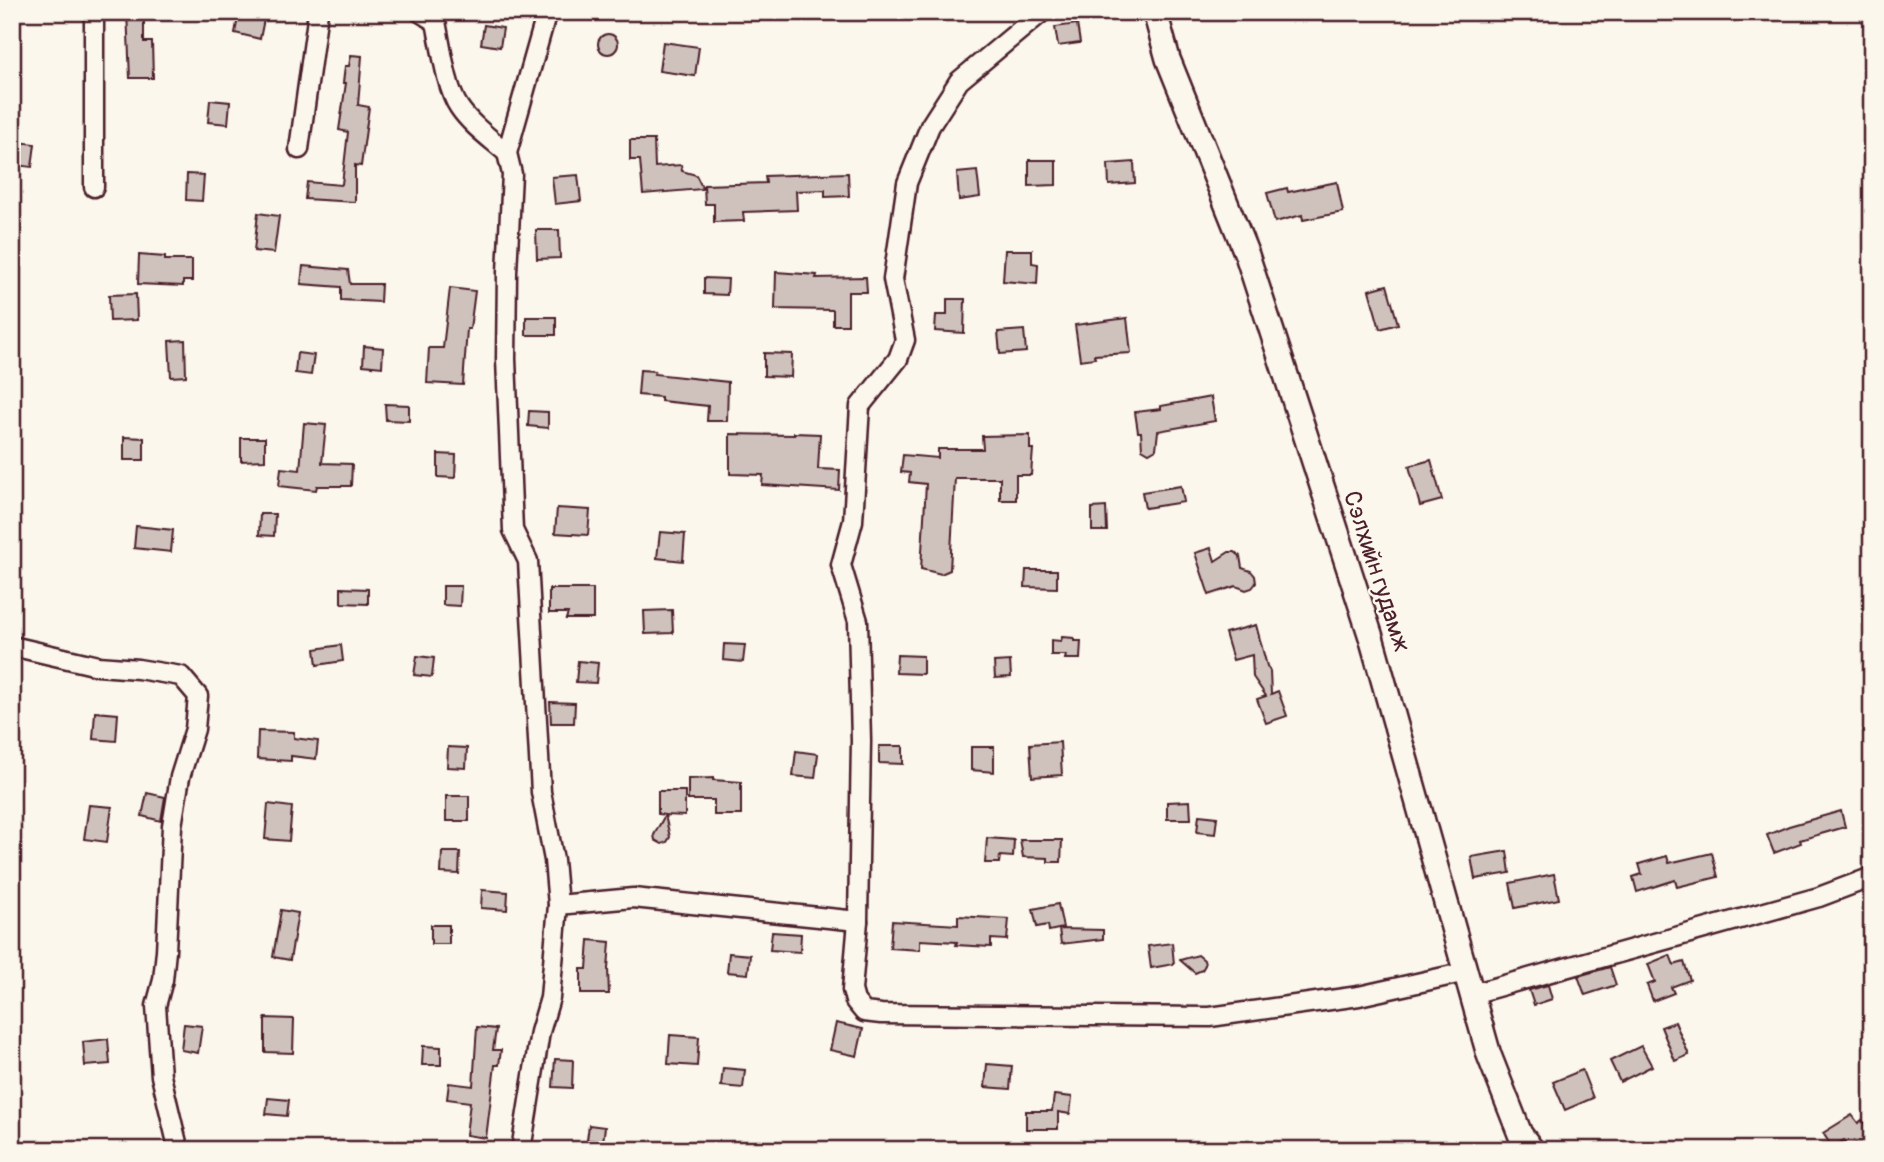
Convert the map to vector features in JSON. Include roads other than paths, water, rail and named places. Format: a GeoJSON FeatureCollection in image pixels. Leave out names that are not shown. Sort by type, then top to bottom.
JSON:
{"type":"FeatureCollection","features":[{"type":"Feature","properties":{"kind":"main road","name":"Сэлхийн гудамж"},"geometry":{"type":"LineString","coordinates":[[1155,12],[1168,59],[1247,255],[1371,637],[1493,1066],[1520,1134],[1532,1150]]}},
{"type":"Feature","properties":{"kind":"street"},"geometry":{"type":"LineString","coordinates":[[94,12],[94,187]]}},
{"type":"Feature","properties":{"kind":"street"},"geometry":{"type":"LineString","coordinates":[[299,149],[318,12]]}},
{"type":"Feature","properties":{"kind":"street"},"geometry":{"type":"LineString","coordinates":[[420,12],[436,22],[450,88],[458,106],[507,153]]}},
{"type":"Feature","properties":{"kind":"street"},"geometry":{"type":"LineString","coordinates":[[521,1150],[540,1032],[550,998],[558,905],[554,860],[541,792],[528,561],[513,530],[506,359],[512,174],[507,153],[547,12]]}},
{"type":"Feature","properties":{"kind":"street"},"geometry":{"type":"LineString","coordinates":[[1042,12],[959,80],[930,126],[907,183],[893,279],[905,340],[898,359],[860,406],[853,521],[841,565],[858,621],[861,741],[858,921],[852,990],[855,1001],[864,1012],[881,1014],[1210,1017],[1359,996],[1466,972]]}},
{"type":"Feature","properties":{"kind":"street"},"geometry":{"type":"LineString","coordinates":[[12,646],[98,666],[138,669],[181,677],[198,696],[195,729],[180,777],[172,826],[166,951],[163,980],[156,1006],[162,1076],[180,1150]]}},
{"type":"Feature","properties":{"kind":"street"},"geometry":{"type":"LineString","coordinates":[[1472,994],[1819,897],[1872,877]]}},
{"type":"Feature","properties":{"kind":"street"},"geometry":{"type":"LineString","coordinates":[[558,905],[633,898],[858,921]]}}]}
